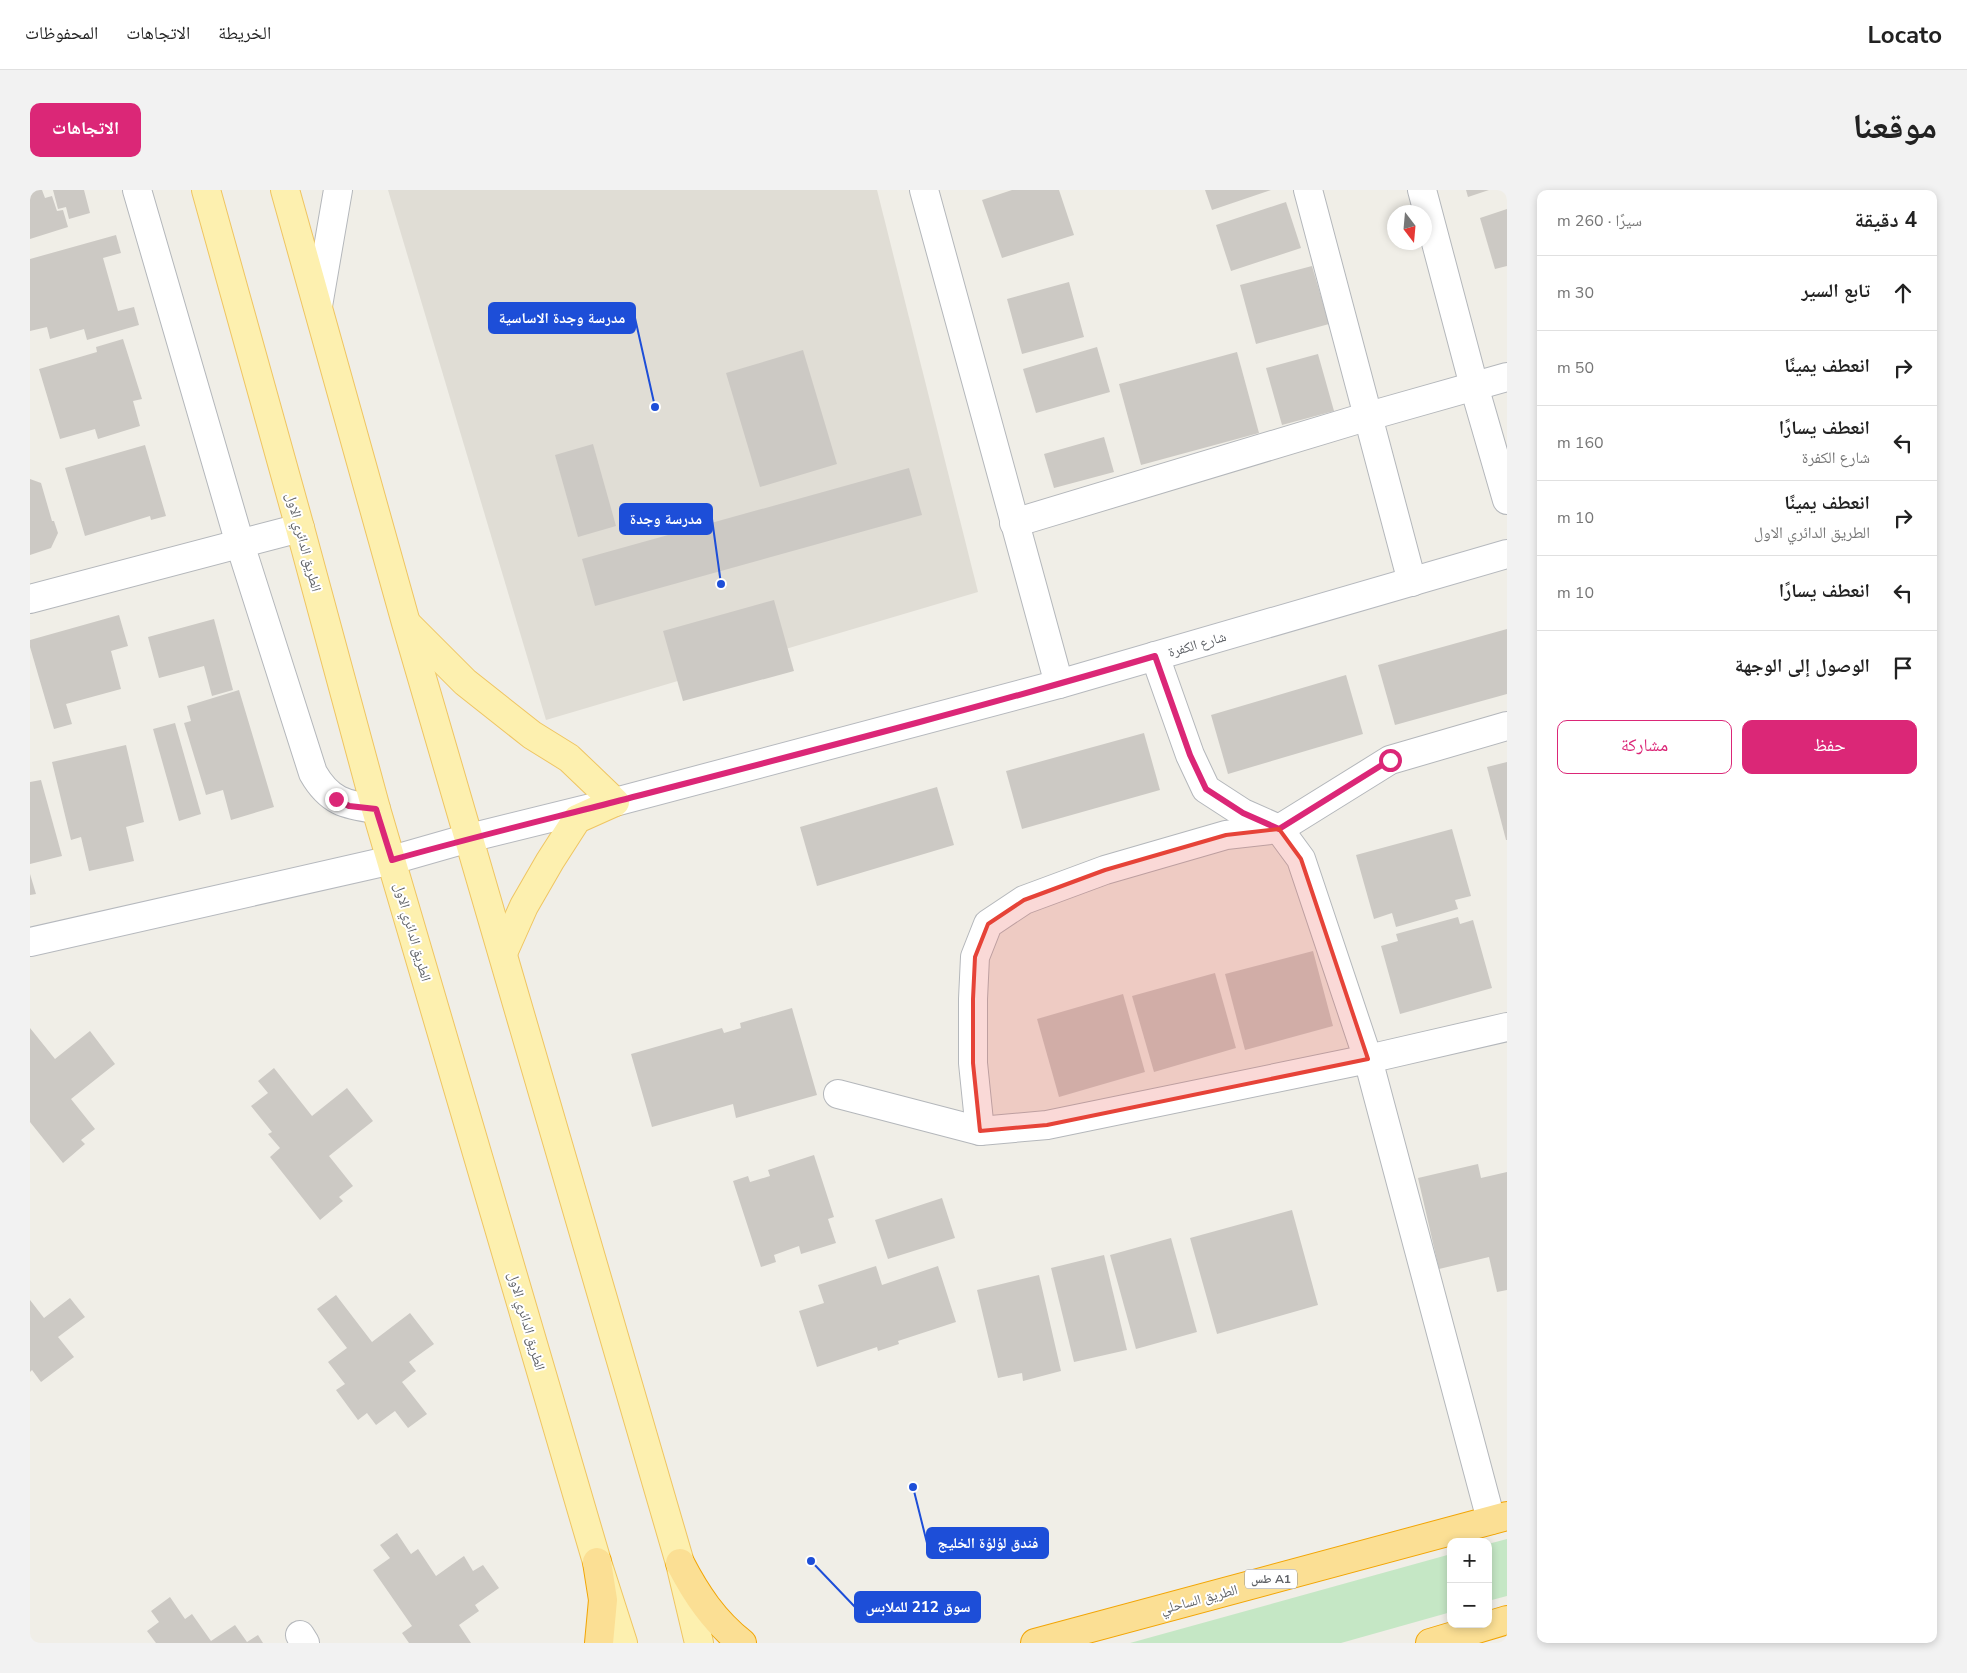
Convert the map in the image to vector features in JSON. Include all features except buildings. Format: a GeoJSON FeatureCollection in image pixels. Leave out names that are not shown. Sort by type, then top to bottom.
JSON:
{"type":"FeatureCollection","features":[{"type":"Feature","properties":{"kind":"highway","name":"الطريق الساحلي"},"geometry":{"type":"LineString","coordinates":[[1035,1643],[1499,1518]]}},
{"type":"Feature","properties":{"kind":"highway"},"geometry":{"type":"LineString","coordinates":[[597,1562],[602,1600],[599,1643]]}},
{"type":"Feature","properties":{"kind":"highway"},"geometry":{"type":"LineString","coordinates":[[680,1563],[693,1590],[711,1614],[742,1643]]}},
{"type":"Feature","properties":{"kind":"highway"},"geometry":{"type":"LineString","coordinates":[[1430,1643],[1507,1620]]}},
{"type":"Feature","properties":{"kind":"main road","name":"الطريق الدائري الاول"},"geometry":{"type":"LineString","coordinates":[[206,190],[376,809],[597,1562],[623,1643]]}},
{"type":"Feature","properties":{"kind":"main road"},"geometry":{"type":"LineString","coordinates":[[285,190],[406,623],[680,1563],[699,1643]]}},
{"type":"Feature","properties":{"kind":"main road"},"geometry":{"type":"LineString","coordinates":[[406,623],[465,682],[532,735],[569,758],[614,802],[577,819],[524,906],[503,953]]}},
{"type":"Feature","properties":{"kind":"street"},"geometry":{"type":"LineString","coordinates":[[136,190],[240,544],[313,773],[321,785],[336,799],[349,806],[376,809]]}},
{"type":"Feature","properties":{"kind":"street"},"geometry":{"type":"LineString","coordinates":[[318,306],[338,190]]}},
{"type":"Feature","properties":{"kind":"street"},"geometry":{"type":"LineString","coordinates":[[924,190],[1059,684]]}},
{"type":"Feature","properties":{"kind":"street"},"geometry":{"type":"LineString","coordinates":[[1308,190],[1412,582]]}},
{"type":"Feature","properties":{"kind":"street"},"geometry":{"type":"LineString","coordinates":[[1422,190],[1474,386],[1507,500]]}},
{"type":"Feature","properties":{"kind":"street"},"geometry":{"type":"LineString","coordinates":[[1014,523],[1369,416],[1507,377]]}},
{"type":"Feature","properties":{"kind":"street"},"geometry":{"type":"LineString","coordinates":[[30,599],[300,528]]}},
{"type":"Feature","properties":{"kind":"street","name":"شارع الكفرة"},"geometry":{"type":"LineString","coordinates":[[30,942],[392,860],[469,838],[614,802],[1059,684],[1507,554]]}},
{"type":"Feature","properties":{"kind":"street"},"geometry":{"type":"LineString","coordinates":[[1155,656],[1190,755],[1206,789],[1243,813],[1279,829],[1301,859],[1368,1059],[1499,1518]]}},
{"type":"Feature","properties":{"kind":"street"},"geometry":{"type":"LineString","coordinates":[[980,1130],[973,1063],[973,999],[975,957],[988,924],[1024,900],[1105,870],[1226,835],[1279,829],[1390,760],[1507,726]]}},
{"type":"Feature","properties":{"kind":"street"},"geometry":{"type":"LineString","coordinates":[[838,1094],[980,1130],[1047,1125],[1368,1059],[1507,1027]]}},
{"type":"Feature","properties":{"kind":"highlighted area"},"geometry":{"type":"Polygon","coordinates":[[[1279,829],[1301,859],[1368,1059],[1047,1125],[980,1131],[973,1063],[973,999],[975,957],[988,924],[1024,900],[1105,870],[1226,835],[1279,829]]]}},
{"type":"Feature","properties":{"kind":"shaded area"},"geometry":{"type":"Polygon","coordinates":[[[388,190],[877,190],[978,592],[546,720],[388,190]]]}},
{"type":"Feature","properties":{"kind":"green space"},"geometry":{"type":"Polygon","coordinates":[[[1507,1539],[1507,1596],[1492,1600],[1492,1583],[1492,1543],[1507,1539]]]}},
{"type":"Feature","properties":{"kind":"green space"},"geometry":{"type":"Polygon","coordinates":[[[1447,1555],[1447,1613],[1341,1643],[1130,1643],[1447,1555]]]}},
{"type":"Feature","properties":{"kind":"place","name":"مدرسة وجدة الاساسية"},"geometry":{"type":"Point","coordinates":[655,407]}},
{"type":"Feature","properties":{"kind":"place","name":"مدرسة وجدة"},"geometry":{"type":"Point","coordinates":[721,584]}},
{"type":"Feature","properties":{"kind":"place","name":"فندق لؤلؤة الخليج"},"geometry":{"type":"Point","coordinates":[913,1487]}},
{"type":"Feature","properties":{"kind":"place","name":"سوق 212 للملابس"},"geometry":{"type":"Point","coordinates":[811,1561]}},
{"type":"Feature","properties":{"kind":"route"},"geometry":{"type":"LineString","coordinates":[[336,799],[349,806],[376,809],[392,860],[469,838],[614,802],[1059,684],[1155,656],[1190,755],[1206,789],[1243,813],[1279,829],[1390,760]]}}]}
